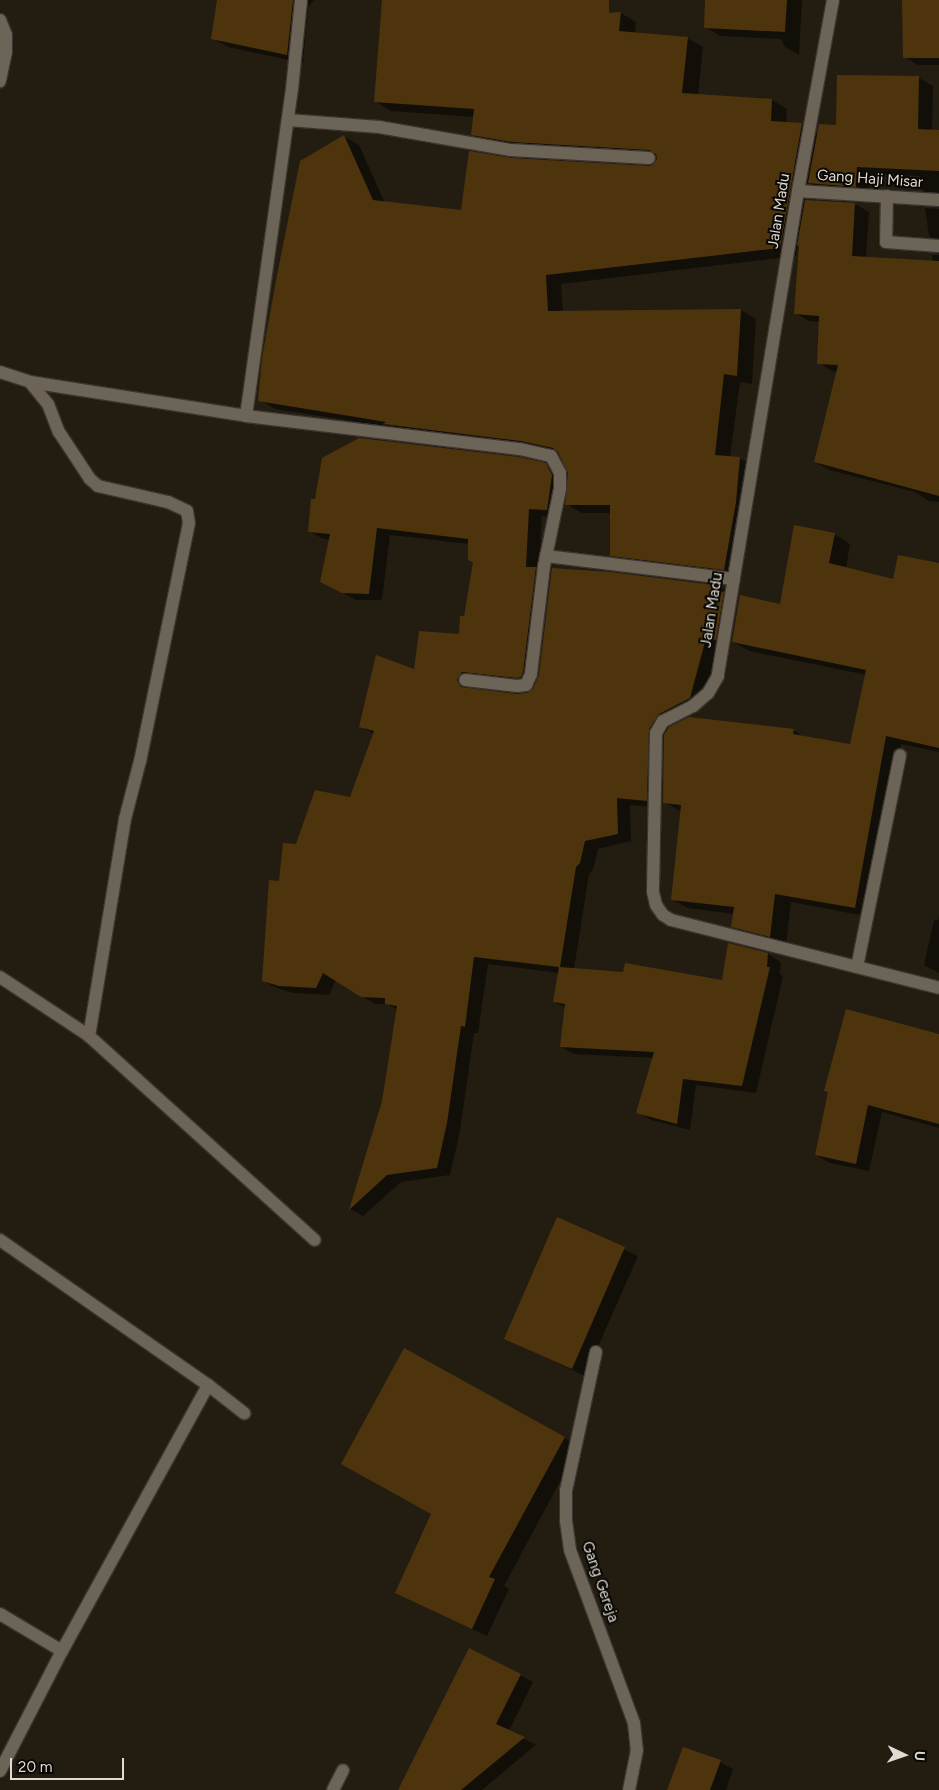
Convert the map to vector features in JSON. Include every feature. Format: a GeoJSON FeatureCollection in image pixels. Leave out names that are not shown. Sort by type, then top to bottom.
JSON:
{"type":"FeatureCollection","features":[{"type":"Feature","properties":{"kind":"street"},"geometry":{"type":"LineString","coordinates":[[246,416],[288,120],[300,0]]}},
{"type":"Feature","properties":{"kind":"street","name":"Jalan Madu"},"geometry":{"type":"LineString","coordinates":[[833,0],[798,191],[718,676],[708,693],[693,706],[663,721],[656,733],[653,892],[656,905],[663,915],[672,920],[939,988]]}},
{"type":"Feature","properties":{"kind":"street"},"geometry":{"type":"LineString","coordinates":[[0,20],[6,35],[6,52],[0,81]]}},
{"type":"Feature","properties":{"kind":"street"},"geometry":{"type":"LineString","coordinates":[[288,120],[379,127],[511,150],[649,158]]}},
{"type":"Feature","properties":{"kind":"street","name":"Gang Haji Misar"},"geometry":{"type":"LineString","coordinates":[[798,191],[939,200]]}},
{"type":"Feature","properties":{"kind":"street"},"geometry":{"type":"LineString","coordinates":[[887,196],[886,242],[939,246]]}},
{"type":"Feature","properties":{"kind":"street"},"geometry":{"type":"LineString","coordinates":[[0,372],[30,382],[246,416],[520,449],[551,456],[560,473],[560,489],[546,556],[531,674],[526,685],[517,686],[465,680]]}},
{"type":"Feature","properties":{"kind":"street"},"geometry":{"type":"LineString","coordinates":[[30,382],[48,404],[59,432],[90,478],[98,486],[168,502],[187,510],[189,523],[126,819],[89,1036]]}},
{"type":"Feature","properties":{"kind":"street"},"geometry":{"type":"LineString","coordinates":[[546,556],[734,579]]}},
{"type":"Feature","properties":{"kind":"street"},"geometry":{"type":"LineString","coordinates":[[857,967],[900,755]]}},
{"type":"Feature","properties":{"kind":"street"},"geometry":{"type":"LineString","coordinates":[[0,977],[89,1036],[315,1240]]}},
{"type":"Feature","properties":{"kind":"street"},"geometry":{"type":"LineString","coordinates":[[0,1240],[208,1385],[244,1413]]}},
{"type":"Feature","properties":{"kind":"street","name":"Gang Gereja"},"geometry":{"type":"LineString","coordinates":[[596,1352],[566,1491],[566,1521],[570,1550],[634,1723],[637,1750],[629,1790]]}},
{"type":"Feature","properties":{"kind":"street"},"geometry":{"type":"LineString","coordinates":[[0,1771],[62,1651],[208,1385]]}},
{"type":"Feature","properties":{"kind":"street"},"geometry":{"type":"LineString","coordinates":[[0,1614],[62,1651]]}},
{"type":"Feature","properties":{"kind":"street"},"geometry":{"type":"LineString","coordinates":[[333,1790],[343,1770]]}},
{"type":"Feature","properties":{"kind":"building"},"geometry":{"type":"Polygon","coordinates":[[[217,0],[293,0],[287,55],[211,39],[217,0]]]}},
{"type":"Feature","properties":{"kind":"building"},"geometry":{"type":"Polygon","coordinates":[[[382,0],[609,0],[609,13],[621,12],[619,31],[688,37],[682,93],[772,99],[771,121],[802,123],[780,248],[546,275],[548,311],[741,309],[737,376],[724,374],[715,455],[740,457],[736,502],[724,570],[610,556],[610,505],[565,505],[568,473],[558,452],[553,448],[521,441],[383,424],[386,422],[258,401],[262,358],[300,161],[344,135],[373,200],[461,210],[469,151],[511,158],[649,166],[653,165],[657,159],[656,154],[649,150],[512,142],[471,135],[474,109],[374,102],[382,0]]]}},
{"type":"Feature","properties":{"kind":"building"},"geometry":{"type":"Polygon","coordinates":[[[705,0],[787,0],[785,32],[704,28],[705,0]]]}},
{"type":"Feature","properties":{"kind":"building"},"geometry":{"type":"Polygon","coordinates":[[[902,0],[939,0],[939,58],[903,58],[902,0]]]}},
{"type":"Feature","properties":{"kind":"building"},"geometry":{"type":"Polygon","coordinates":[[[837,75],[919,76],[918,129],[939,130],[939,171],[857,167],[856,187],[808,183],[819,124],[836,125],[837,75]]]}},
{"type":"Feature","properties":{"kind":"building"},"geometry":{"type":"Polygon","coordinates":[[[805,200],[855,203],[852,256],[939,261],[939,496],[814,462],[838,365],[817,364],[819,316],[794,314],[799,245],[797,246],[805,200]]]}},
{"type":"Feature","properties":{"kind":"building"},"geometry":{"type":"Polygon","coordinates":[[[359,438],[519,457],[546,463],[552,475],[547,510],[529,509],[526,567],[536,567],[521,677],[462,672],[457,680],[461,687],[516,694],[527,693],[533,689],[539,675],[552,568],[610,572],[721,586],[719,591],[724,592],[716,640],[706,638],[690,698],[659,714],[649,729],[647,801],[617,798],[618,834],[585,841],[580,863],[576,867],[560,967],[623,972],[625,963],[722,980],[728,943],[768,953],[767,967],[770,967],[742,1086],[683,1079],[677,1124],[636,1113],[654,1052],[560,1047],[565,1004],[553,1002],[559,967],[474,957],[465,1027],[461,1026],[447,1123],[437,1168],[387,1175],[349,1210],[382,1101],[397,1006],[385,1004],[385,998],[361,997],[323,973],[316,988],[279,986],[262,981],[269,880],[279,881],[283,843],[296,844],[315,790],[350,797],[374,731],[359,727],[376,655],[414,669],[419,631],[459,634],[460,616],[464,616],[473,562],[468,560],[468,539],[377,528],[369,594],[342,593],[320,582],[330,534],[308,532],[311,499],[315,499],[322,458],[359,438]]]}},
{"type":"Feature","properties":{"kind":"building"},"geometry":{"type":"Polygon","coordinates":[[[794,525],[835,533],[829,563],[893,579],[898,555],[939,563],[939,748],[886,736],[855,908],[775,894],[770,937],[731,927],[734,907],[671,900],[681,805],[663,803],[664,735],[669,727],[689,717],[794,729],[793,734],[850,744],[866,670],[732,642],[740,595],[780,604],[794,525]]]}},
{"type":"Feature","properties":{"kind":"building"},"geometry":{"type":"Polygon","coordinates":[[[846,1009],[939,1034],[939,1124],[868,1105],[856,1164],[815,1155],[828,1092],[824,1091],[846,1009]]]}},
{"type":"Feature","properties":{"kind":"building"},"geometry":{"type":"Polygon","coordinates":[[[557,1217],[625,1247],[572,1369],[504,1339],[557,1217]]]}},
{"type":"Feature","properties":{"kind":"building"},"geometry":{"type":"Polygon","coordinates":[[[404,1348],[565,1437],[489,1577],[495,1579],[472,1629],[395,1593],[431,1514],[341,1464],[404,1348]]]}},
{"type":"Feature","properties":{"kind":"building"},"geometry":{"type":"Polygon","coordinates":[[[469,1648],[521,1674],[496,1724],[525,1737],[461,1790],[398,1790],[469,1648]]]}},
{"type":"Feature","properties":{"kind":"building"},"geometry":{"type":"Polygon","coordinates":[[[683,1747],[721,1760],[710,1790],[667,1790],[683,1747]]]}}]}
